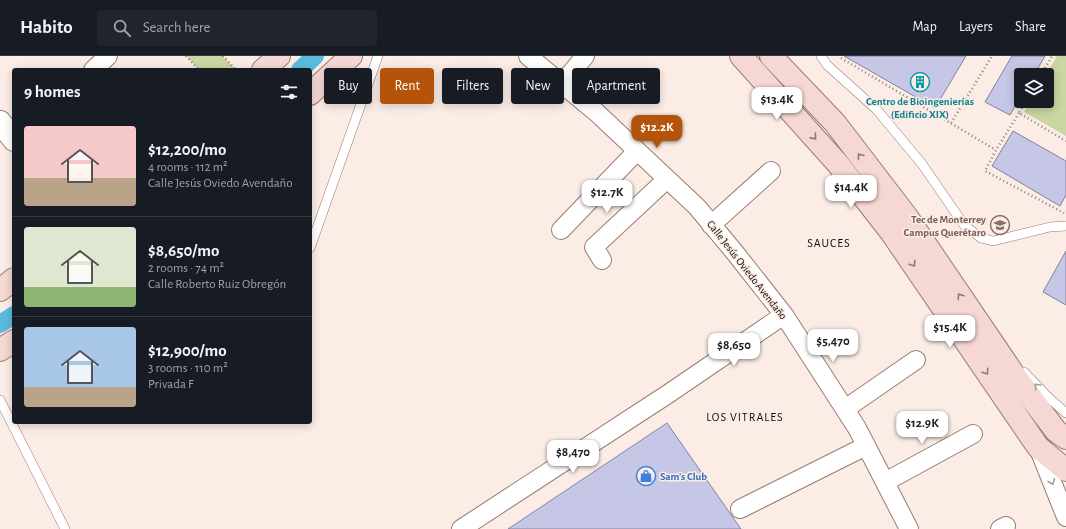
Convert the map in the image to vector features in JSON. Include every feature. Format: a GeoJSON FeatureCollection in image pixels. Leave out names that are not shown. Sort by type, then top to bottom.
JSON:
{"type":"FeatureCollection","features":[{"type":"Feature","properties":{"kind":"main road"},"geometry":{"type":"LineString","coordinates":[[265,68],[279,56]]}},
{"type":"Feature","properties":{"kind":"main road"},"geometry":{"type":"LineString","coordinates":[[312,92],[351,56]]}},
{"type":"Feature","properties":{"kind":"main road"},"geometry":{"type":"LineString","coordinates":[[741,56],[838,164],[891,232],[1038,448],[1066,470]]}},
{"type":"Feature","properties":{"kind":"main road"},"geometry":{"type":"LineString","coordinates":[[771,56],[835,123],[907,217],[1017,379],[1056,431],[1066,438]]}},
{"type":"Feature","properties":{"kind":"main road"},"geometry":{"type":"LineString","coordinates":[[0,290],[12,281]]}},
{"type":"Feature","properties":{"kind":"main road"},"geometry":{"type":"LineString","coordinates":[[0,350],[12,342]]}},
{"type":"Feature","properties":{"kind":"street"},"geometry":{"type":"LineString","coordinates":[[95,68],[108,56]]}},
{"type":"Feature","properties":{"kind":"street","name":"Calle Jesús Oviedo Avendaño"},"geometry":{"type":"LineString","coordinates":[[528,56],[543,68]]}},
{"type":"Feature","properties":{"kind":"street"},"geometry":{"type":"LineString","coordinates":[[564,82],[585,56]]}},
{"type":"Feature","properties":{"kind":"street","name":"Calle Jesús Oviedo Avendaño"},"geometry":{"type":"LineString","coordinates":[[564,86],[596,112],[697,207],[784,315],[866,446],[908,529]]}},
{"type":"Feature","properties":{"kind":"street"},"geometry":{"type":"LineString","coordinates":[[0,122],[12,137]]}},
{"type":"Feature","properties":{"kind":"street"},"geometry":{"type":"LineString","coordinates":[[561,230],[637,151]]}},
{"type":"Feature","properties":{"kind":"street"},"geometry":{"type":"LineString","coordinates":[[711,225],[771,172]]}},
{"type":"Feature","properties":{"kind":"street"},"geometry":{"type":"LineString","coordinates":[[602,260],[594,247],[667,179]]}},
{"type":"Feature","properties":{"kind":"street"},"geometry":{"type":"LineString","coordinates":[[461,529],[668,394],[784,315]]}},
{"type":"Feature","properties":{"kind":"street"},"geometry":{"type":"LineString","coordinates":[[844,409],[916,360]]}},
{"type":"Feature","properties":{"kind":"street"},"geometry":{"type":"LineString","coordinates":[[884,482],[973,434]]}},
{"type":"Feature","properties":{"kind":"street"},"geometry":{"type":"LineString","coordinates":[[740,509],[866,446]]}},
{"type":"Feature","properties":{"kind":"street"},"geometry":{"type":"LineString","coordinates":[[1038,448],[1066,517]]}},
{"type":"Feature","properties":{"kind":"lane"},"geometry":{"type":"LineString","coordinates":[[312,242],[378,56]]}},
{"type":"Feature","properties":{"kind":"lane"},"geometry":{"type":"LineString","coordinates":[[821,56],[827,65],[877,110],[922,164],[964,225],[981,238],[994,240],[1050,227],[1066,226]]}},
{"type":"Feature","properties":{"kind":"lane"},"geometry":{"type":"LineString","coordinates":[[982,328],[1049,398],[1066,413]]}},
{"type":"Feature","properties":{"kind":"lane"},"geometry":{"type":"LineString","coordinates":[[0,400],[12,424]]}},
{"type":"Feature","properties":{"kind":"lane"},"geometry":{"type":"LineString","coordinates":[[12,424],[65,529]]}},
{"type":"Feature","properties":{"kind":"path"},"geometry":{"type":"LineString","coordinates":[[186,56],[197,68]]}},
{"type":"Feature","properties":{"kind":"path"},"geometry":{"type":"LineString","coordinates":[[223,56],[234,68]]}},
{"type":"Feature","properties":{"kind":"path"},"geometry":{"type":"LineString","coordinates":[[837,56],[996,150]]}},
{"type":"Feature","properties":{"kind":"path"},"geometry":{"type":"LineString","coordinates":[[951,123],[992,56]]}},
{"type":"Feature","properties":{"kind":"path"},"geometry":{"type":"LineString","coordinates":[[1045,68],[1052,56]]}},
{"type":"Feature","properties":{"kind":"path"},"geometry":{"type":"LineString","coordinates":[[1022,108],[996,150],[985,171],[1066,214]]}},
{"type":"Feature","properties":{"kind":"path"},"geometry":{"type":"LineString","coordinates":[[1019,114],[1066,141]]}},
{"type":"Feature","properties":{"kind":"green space"},"geometry":{"type":"Polygon","coordinates":[[[186,56],[223,56],[234,68],[197,68],[186,56]]]}},
{"type":"Feature","properties":{"kind":"green space"},"geometry":{"type":"Polygon","coordinates":[[[1057,56],[1066,56],[1066,136],[1024,112],[1027,108],[1054,108],[1054,68],[1050,68],[1057,56]]]}},
{"type":"Feature","properties":{"kind":"building","name":"Centro de Bioingenierías (Edificio XIX)"},"geometry":{"type":"Polygon","coordinates":[[[844,56],[966,56],[935,108],[844,56]]]}},
{"type":"Feature","properties":{"kind":"building"},"geometry":{"type":"Polygon","coordinates":[[[1012,56],[1045,56],[1038,68],[1014,68],[1014,108],[1010,115],[985,102],[1012,56]]]}},
{"type":"Feature","properties":{"kind":"building"},"geometry":{"type":"Polygon","coordinates":[[[1013,131],[1066,161],[1066,195],[1060,206],[992,166],[1013,131]]]}},
{"type":"Feature","properties":{"kind":"building"},"geometry":{"type":"Polygon","coordinates":[[[1066,251],[1066,305],[1043,292],[1066,251]]]}},
{"type":"Feature","properties":{"kind":"building","name":"Sam's Club"},"geometry":{"type":"Polygon","coordinates":[[[667,423],[741,529],[508,529],[667,423]]]}},
{"type":"Feature","properties":{"kind":"waterway"},"geometry":{"type":"LineString","coordinates":[[302,68],[315,56]]}},
{"type":"Feature","properties":{"kind":"waterway"},"geometry":{"type":"LineString","coordinates":[[0,324],[12,316]]}},
{"type":"Feature","properties":{"kind":"place","name":"Centro de Bioingenierías (Edificio XIX)"},"geometry":{"type":"Point","coordinates":[920,82]}},
{"type":"Feature","properties":{"kind":"place","name":"Tec de Monterrey Campus Querétaro"},"geometry":{"type":"Point","coordinates":[1000,225]}},
{"type":"Feature","properties":{"kind":"place","name":"Sam's Club"},"geometry":{"type":"Point","coordinates":[646,476]}},
{"type":"Feature","properties":{"kind":"district","name":"SAUCES"},"geometry":{"type":"Point","coordinates":[829,243]}},
{"type":"Feature","properties":{"kind":"district","name":"LOS VITRALES"},"geometry":{"type":"Point","coordinates":[745,417]}}]}
